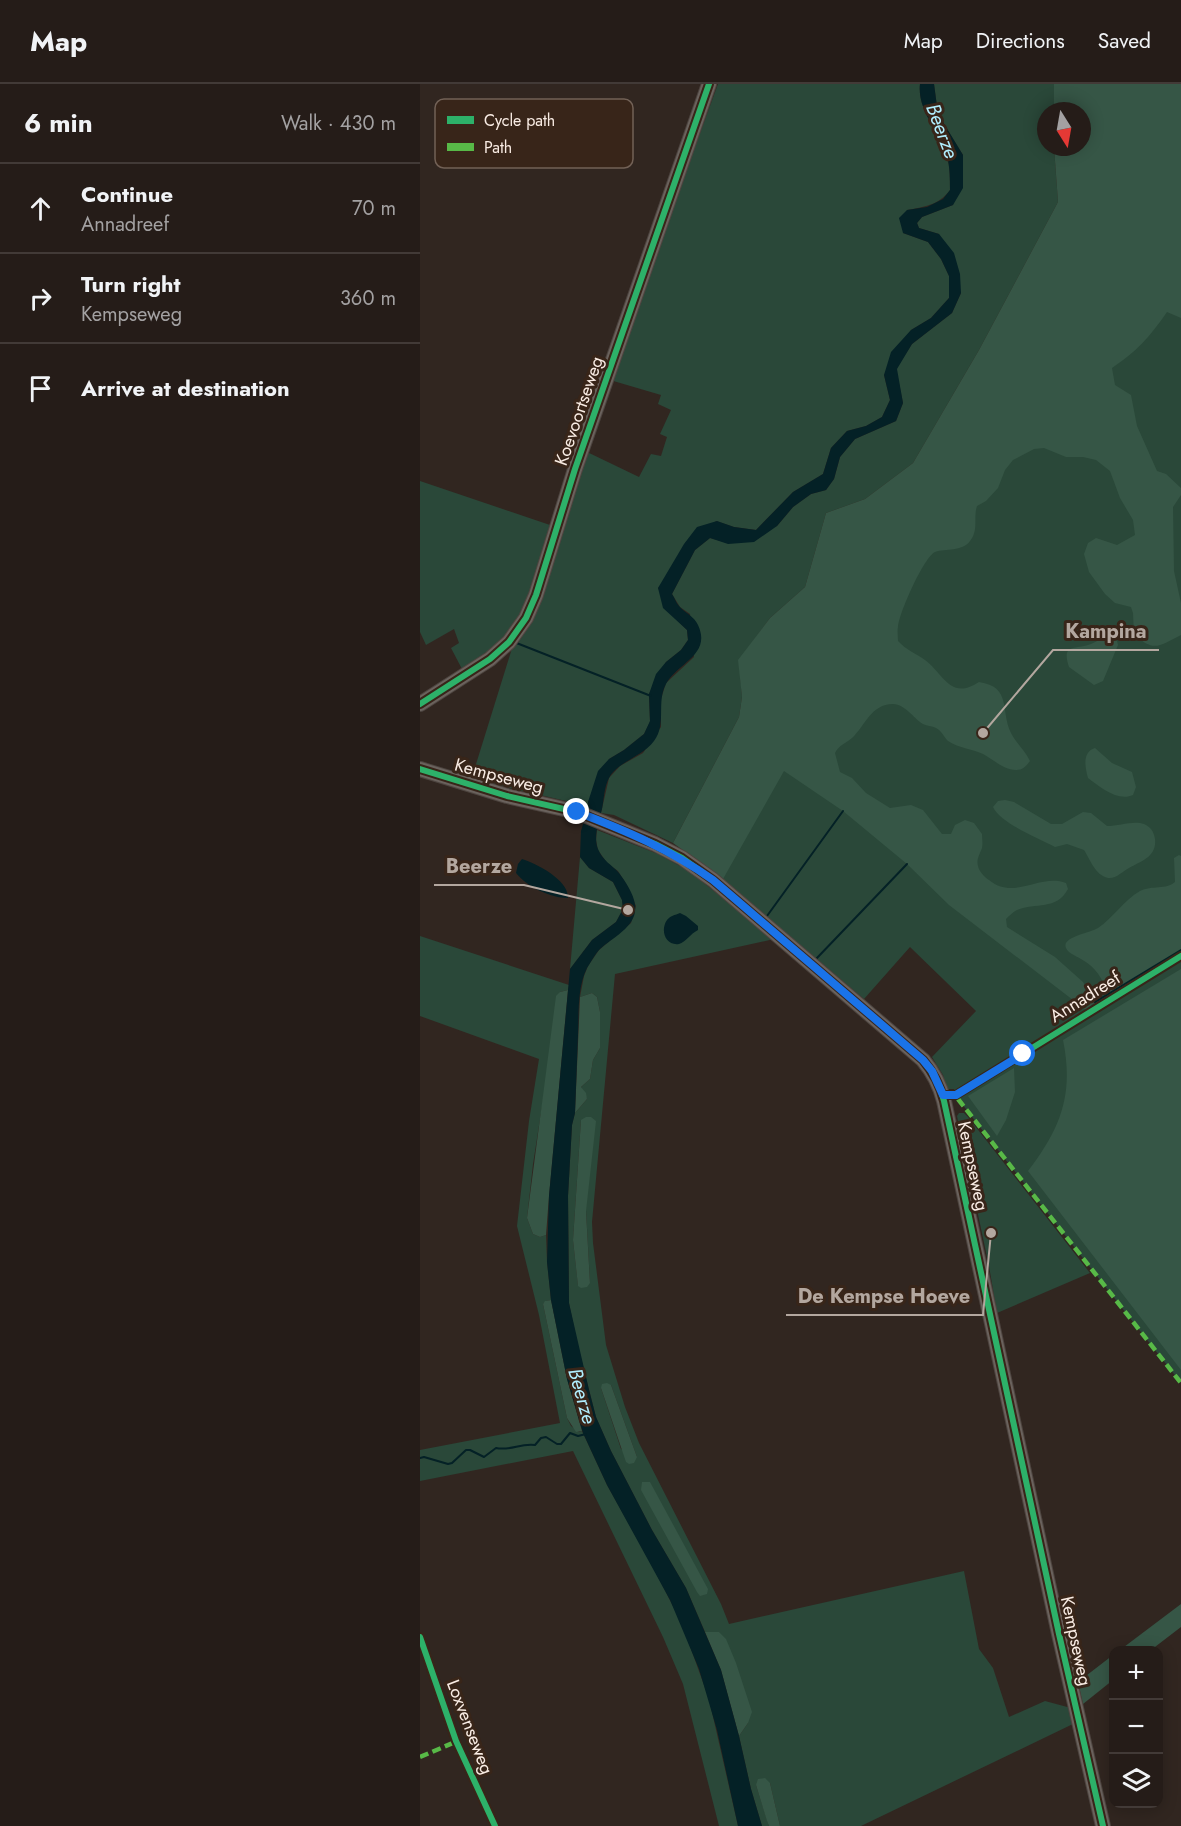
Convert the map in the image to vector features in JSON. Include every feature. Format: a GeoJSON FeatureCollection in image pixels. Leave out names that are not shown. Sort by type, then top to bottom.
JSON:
{"type":"FeatureCollection","features":[{"type":"Feature","properties":{"kind":"street","name":"Koevoortseweg"},"geometry":{"type":"LineString","coordinates":[[420,704],[490,659],[509,642],[526,618],[536,595],[572,480],[709,84]]}},
{"type":"Feature","properties":{"kind":"street","name":"Kempseweg"},"geometry":{"type":"LineString","coordinates":[[420,769],[497,793],[586,815],[670,852],[713,880],[923,1060],[932,1071],[943,1095],[1054,1611],[1103,1826]]}},
{"type":"Feature","properties":{"kind":"green space"},"geometry":{"type":"Polygon","coordinates":[[[718,84],[920,84],[925,112],[947,156],[950,190],[936,202],[907,210],[903,233],[928,242],[941,259],[949,276],[949,298],[931,318],[911,330],[884,375],[890,400],[882,417],[866,426],[847,431],[831,448],[823,474],[793,492],[756,530],[734,527],[716,521],[658,588],[676,619],[687,630],[688,640],[681,650],[666,662],[649,694],[650,722],[644,734],[609,759],[588,802],[589,808],[472,777],[514,642],[585,451],[639,477],[651,454],[661,456],[667,437],[660,434],[671,410],[658,404],[661,395],[610,380],[718,84]]]}},
{"type":"Feature","properties":{"kind":"green space"},"geometry":{"type":"Polygon","coordinates":[[[934,84],[1054,84],[1054,102],[1037,102],[1037,156],[1055,156],[1058,202],[979,350],[913,463],[865,499],[826,513],[805,587],[770,618],[739,660],[742,697],[739,717],[673,843],[614,815],[601,813],[609,778],[620,766],[643,753],[661,727],[661,699],[666,683],[694,657],[690,614],[680,607],[672,594],[695,550],[710,538],[728,543],[777,526],[793,507],[811,494],[826,490],[834,479],[840,457],[855,439],[896,421],[903,403],[896,369],[912,344],[952,313],[961,293],[939,234],[919,228],[917,223],[922,217],[953,205],[963,155],[938,114],[934,84]]]}},
{"type":"Feature","properties":{"kind":"green space"},"geometry":{"type":"Polygon","coordinates":[[[1054,84],[1181,84],[1181,318],[1167,312],[1142,343],[1112,368],[1115,385],[1131,395],[1137,426],[1157,471],[1166,474],[1181,488],[1181,495],[1173,507],[1174,571],[1181,603],[1181,635],[1157,646],[1141,640],[1134,634],[1131,607],[1115,603],[1105,594],[1089,572],[1084,554],[1088,543],[1096,538],[1117,545],[1135,535],[1133,520],[1120,498],[1110,471],[1096,460],[1066,457],[1044,448],[1034,449],[1013,460],[1005,470],[998,488],[986,501],[977,506],[974,533],[970,541],[963,547],[935,552],[930,556],[907,598],[898,630],[898,641],[925,660],[954,687],[961,689],[979,682],[996,689],[1001,694],[1011,733],[1030,761],[1021,769],[1007,768],[983,754],[948,741],[938,729],[923,724],[905,709],[893,704],[879,708],[869,716],[857,733],[840,746],[835,753],[840,772],[852,778],[866,793],[890,808],[911,805],[923,810],[942,834],[951,834],[955,825],[965,820],[974,823],[982,834],[982,848],[978,857],[979,868],[985,877],[998,886],[1017,888],[1047,881],[1066,883],[1068,889],[1058,900],[1017,910],[1006,919],[1007,927],[1055,957],[1083,982],[1095,1002],[1086,1010],[949,905],[907,864],[843,811],[784,771],[723,879],[673,843],[739,717],[742,697],[738,660],[770,618],[805,587],[826,513],[865,499],[913,463],[979,350],[1058,202],[1055,156],[1091,156],[1091,102],[1054,102],[1054,84]]]}},
{"type":"Feature","properties":{"kind":"green space"},"geometry":{"type":"Polygon","coordinates":[[[1181,84],[1181,1383],[958,1099],[954,1089],[947,1089],[943,1075],[932,1057],[976,1011],[910,947],[864,999],[714,872],[1023,284],[1078,156],[1091,156],[1091,109],[1181,84]]]}},
{"type":"Feature","properties":{"kind":"green space"},"geometry":{"type":"Polygon","coordinates":[[[420,481],[550,525],[535,578],[520,617],[502,639],[462,669],[451,648],[459,643],[454,629],[426,645],[420,632],[420,481]]]}},
{"type":"Feature","properties":{"kind":"green space"},"geometry":{"type":"Polygon","coordinates":[[[1109,635],[1117,641],[1118,645],[1103,681],[1094,685],[1069,667],[1067,654],[1071,649],[1091,644],[1109,635]]]}},
{"type":"Feature","properties":{"kind":"green space"},"geometry":{"type":"Polygon","coordinates":[[[1095,748],[1112,763],[1132,772],[1136,787],[1133,795],[1121,797],[1115,795],[1088,778],[1085,765],[1086,756],[1095,748]]]}},
{"type":"Feature","properties":{"kind":"green space"},"geometry":{"type":"Polygon","coordinates":[[[998,801],[1014,802],[1051,824],[1062,824],[1083,812],[1091,813],[1107,826],[1144,824],[1154,834],[1155,845],[1151,854],[1143,860],[1117,876],[1108,878],[1096,870],[1084,850],[1067,844],[1055,847],[1004,819],[993,807],[998,801]]]}},
{"type":"Feature","properties":{"kind":"green space"},"geometry":{"type":"Polygon","coordinates":[[[597,830],[658,854],[689,871],[774,939],[615,974],[592,1222],[606,1345],[625,1407],[639,1443],[729,1624],[964,1571],[979,1649],[993,1668],[1009,1717],[1045,1701],[1071,1708],[1075,1723],[861,1826],[780,1826],[770,1783],[756,1785],[769,1826],[762,1826],[739,1736],[748,1723],[719,1632],[705,1632],[686,1588],[652,1530],[596,1417],[569,1303],[568,1196],[572,1125],[575,1113],[587,1099],[581,1087],[590,1079],[593,1060],[600,1048],[600,1012],[597,997],[592,993],[580,997],[588,966],[599,950],[631,923],[636,906],[618,871],[607,863],[598,850],[597,830]],[[581,1120],[573,1240],[578,1285],[590,1283],[581,1120]],[[611,1385],[601,1388],[621,1449],[637,1457],[611,1385]]]}},
{"type":"Feature","properties":{"kind":"green space"},"geometry":{"type":"Polygon","coordinates":[[[1181,856],[1181,950],[1108,995],[1095,970],[1068,951],[1066,944],[1072,938],[1098,928],[1140,891],[1167,886],[1175,882],[1174,858],[1181,856]]]}},
{"type":"Feature","properties":{"kind":"green space"},"geometry":{"type":"Polygon","coordinates":[[[580,857],[589,868],[613,882],[622,900],[623,909],[616,922],[592,940],[570,969],[580,857]]]}},
{"type":"Feature","properties":{"kind":"green space"},"geometry":{"type":"Polygon","coordinates":[[[420,936],[569,985],[568,990],[560,992],[533,1164],[527,1218],[533,1234],[540,1237],[546,1235],[551,1300],[543,1304],[567,1418],[571,1426],[579,1432],[582,1431],[607,1485],[682,1624],[709,1699],[738,1826],[719,1826],[683,1684],[663,1637],[573,1451],[420,1481],[420,1450],[560,1423],[539,1315],[517,1226],[529,1121],[539,1059],[420,1016],[420,936]]]}},
{"type":"Feature","properties":{"kind":"green space"},"geometry":{"type":"Polygon","coordinates":[[[1181,969],[1181,1370],[1028,1171],[1049,1140],[1062,1110],[1067,1077],[1063,1040],[1181,969]]]}},
{"type":"Feature","properties":{"kind":"green space"},"geometry":{"type":"Polygon","coordinates":[[[568,990],[546,1235],[540,1237],[533,1234],[527,1218],[556,996],[568,990]]]}},
{"type":"Feature","properties":{"kind":"green space"},"geometry":{"type":"Polygon","coordinates":[[[592,993],[597,997],[600,1012],[600,1048],[593,1060],[590,1079],[581,1087],[587,1099],[575,1113],[580,997],[592,993]]]}},
{"type":"Feature","properties":{"kind":"green space"},"geometry":{"type":"Polygon","coordinates":[[[1014,1068],[1015,1092],[1006,1120],[997,1136],[968,1096],[1014,1068]]]}},
{"type":"Feature","properties":{"kind":"green space"},"geometry":{"type":"Polygon","coordinates":[[[959,1113],[964,1113],[968,1117],[1090,1273],[997,1313],[957,1116],[959,1113]]]}},
{"type":"Feature","properties":{"kind":"green space"},"geometry":{"type":"Polygon","coordinates":[[[591,1117],[596,1121],[586,1211],[590,1283],[587,1287],[581,1288],[578,1286],[573,1240],[581,1120],[591,1117]]]}},
{"type":"Feature","properties":{"kind":"green space"},"geometry":{"type":"Polygon","coordinates":[[[551,1300],[567,1379],[582,1431],[576,1432],[567,1418],[543,1304],[551,1300]]]}},
{"type":"Feature","properties":{"kind":"green space"},"geometry":{"type":"Polygon","coordinates":[[[602,1384],[611,1385],[637,1457],[634,1463],[626,1462],[601,1388],[602,1384]]]}},
{"type":"Feature","properties":{"kind":"green space"},"geometry":{"type":"Polygon","coordinates":[[[642,1482],[650,1482],[708,1589],[707,1594],[700,1596],[697,1592],[641,1490],[642,1482]]]}},
{"type":"Feature","properties":{"kind":"green space"},"geometry":{"type":"Polygon","coordinates":[[[1181,1604],[1181,1627],[1156,1646],[1125,1646],[1181,1604]]]}},
{"type":"Feature","properties":{"kind":"green space"},"geometry":{"type":"Polygon","coordinates":[[[705,1632],[719,1632],[726,1639],[736,1663],[752,1712],[739,1736],[721,1670],[705,1632]]]}},
{"type":"Feature","properties":{"kind":"green space"},"geometry":{"type":"Polygon","coordinates":[[[1109,1658],[1109,1683],[1083,1704],[1078,1682],[1109,1658]]]}},
{"type":"Feature","properties":{"kind":"green space"},"geometry":{"type":"Polygon","coordinates":[[[765,1778],[770,1783],[780,1826],[769,1826],[767,1821],[756,1785],[758,1779],[765,1778]]]}},
{"type":"Feature","properties":{"kind":"water"},"geometry":{"type":"Polygon","coordinates":[[[920,84],[934,84],[938,114],[963,155],[963,188],[953,205],[922,217],[917,223],[919,228],[939,234],[954,253],[960,274],[961,293],[952,313],[912,344],[897,369],[903,403],[896,421],[855,439],[840,457],[834,479],[826,490],[811,494],[793,507],[777,526],[754,542],[728,544],[710,538],[695,550],[672,594],[679,606],[698,625],[701,635],[700,644],[697,651],[666,684],[662,698],[660,727],[654,741],[613,772],[609,778],[596,834],[600,853],[619,873],[631,892],[635,912],[629,925],[600,949],[595,956],[587,968],[580,992],[575,1113],[572,1125],[568,1196],[569,1303],[596,1417],[652,1530],[686,1588],[721,1670],[762,1826],[738,1826],[717,1730],[699,1669],[670,1600],[607,1485],[583,1433],[567,1379],[551,1300],[547,1262],[549,1196],[570,969],[592,940],[616,922],[623,909],[622,900],[613,882],[589,868],[580,857],[581,831],[589,813],[588,802],[598,771],[609,759],[644,734],[650,721],[649,694],[656,674],[688,640],[687,630],[663,608],[658,588],[684,544],[697,527],[717,521],[734,527],[756,530],[793,492],[823,474],[831,448],[847,431],[866,426],[882,417],[890,400],[884,375],[891,352],[911,330],[931,318],[949,298],[949,276],[941,259],[928,242],[903,233],[899,218],[907,210],[927,207],[943,199],[950,190],[947,156],[925,112],[920,84]]]}},
{"type":"Feature","properties":{"kind":"water"},"geometry":{"type":"Polygon","coordinates":[[[522,859],[558,879],[567,891],[568,898],[540,891],[526,883],[516,873],[522,859]]]}},
{"type":"Feature","properties":{"kind":"water"},"geometry":{"type":"Polygon","coordinates":[[[680,913],[698,926],[698,930],[681,943],[674,944],[667,940],[664,928],[668,919],[680,913]]]}},
{"type":"Feature","properties":{"kind":"waterway"},"geometry":{"type":"LineString","coordinates":[[514,642],[651,696]]}},
{"type":"Feature","properties":{"kind":"waterway"},"geometry":{"type":"LineString","coordinates":[[767,916],[843,811]]}},
{"type":"Feature","properties":{"kind":"waterway"},"geometry":{"type":"LineString","coordinates":[[816,959],[907,864]]}},
{"type":"Feature","properties":{"kind":"waterway"},"geometry":{"type":"LineString","coordinates":[[1095,1002],[1181,950]]}},
{"type":"Feature","properties":{"kind":"waterway"},"geometry":{"type":"LineString","coordinates":[[420,1458],[424,1457],[448,1464],[466,1450],[484,1457],[496,1448],[535,1445],[541,1438],[546,1437],[561,1444],[570,1433],[578,1436],[586,1434]]}},
{"type":"Feature","properties":{"kind":"marked path"},"geometry":{"type":"LineString","coordinates":[[958,1099],[1181,1383]]}},
{"type":"Feature","properties":{"kind":"marked path"},"geometry":{"type":"LineString","coordinates":[[420,1757],[460,1740]]}},
{"type":"Feature","properties":{"kind":"cycle path"},"geometry":{"type":"LineString","coordinates":[[420,704],[490,659],[509,642],[526,618],[536,595],[575,469],[709,84]]}},
{"type":"Feature","properties":{"kind":"cycle path"},"geometry":{"type":"LineString","coordinates":[[420,769],[507,796],[577,812],[655,844],[682,858],[713,880],[923,1060],[930,1070],[944,1101],[1059,1634],[1103,1826]]}},
{"type":"Feature","properties":{"kind":"cycle path","name":"Annadreef"},"geometry":{"type":"LineString","coordinates":[[943,1095],[956,1095],[1181,956]]}},
{"type":"Feature","properties":{"kind":"cycle path","name":"Loxvenseweg"},"geometry":{"type":"LineString","coordinates":[[420,1637],[456,1741],[495,1826]]}},
{"type":"Feature","properties":{"kind":"place","name":"Kampina"},"geometry":{"type":"Point","coordinates":[983,733]}},
{"type":"Feature","properties":{"kind":"place","name":"Beerze"},"geometry":{"type":"Point","coordinates":[628,910]}},
{"type":"Feature","properties":{"kind":"place","name":"De Kempse Hoeve"},"geometry":{"type":"Point","coordinates":[991,1233]}},
{"type":"Feature","properties":{"kind":"route"},"geometry":{"type":"LineString","coordinates":[[577,812],[655,844],[682,858],[713,880],[923,1060],[932,1071],[943,1095],[956,1095],[1023,1054]]}}]}
